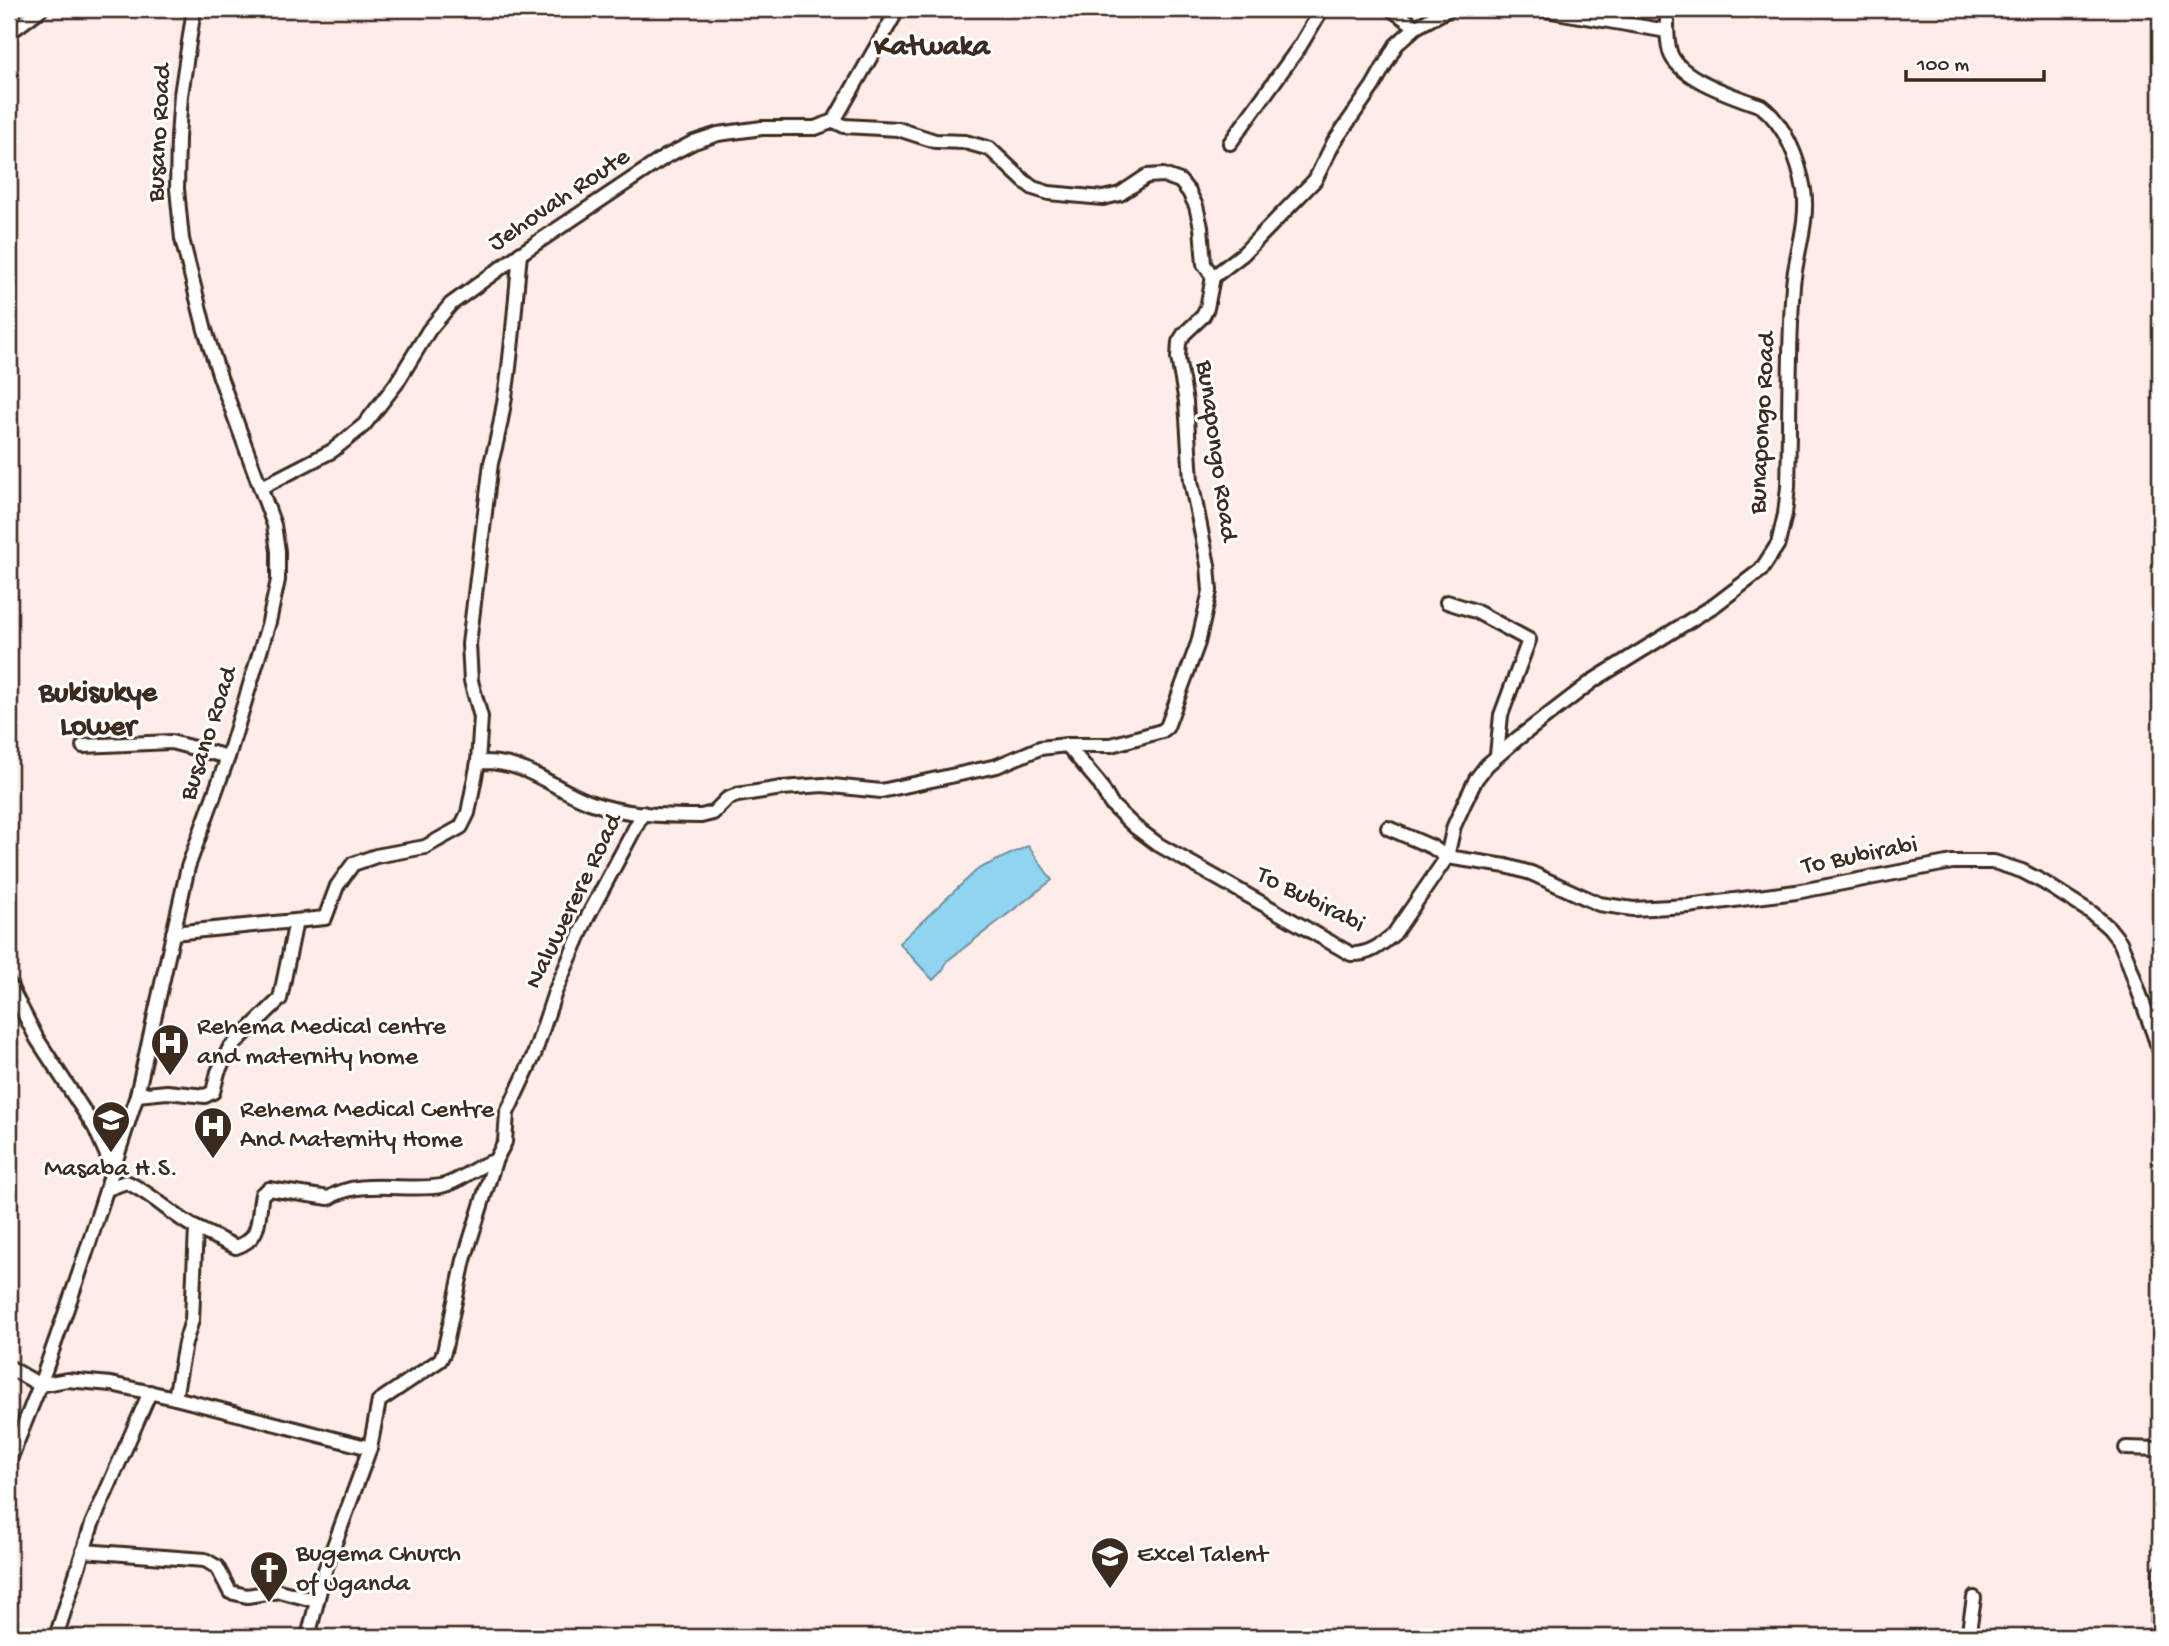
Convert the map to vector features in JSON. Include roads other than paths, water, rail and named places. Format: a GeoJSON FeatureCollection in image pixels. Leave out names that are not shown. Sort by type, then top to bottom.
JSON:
{"type":"FeatureCollection","features":[{"type":"Feature","properties":{"kind":"street"},"geometry":{"type":"LineString","coordinates":[[9,33],[41,9]]}},
{"type":"Feature","properties":{"kind":"street","name":"Busano Road"},"geometry":{"type":"LineString","coordinates":[[9,1462],[40,1385],[137,1095],[188,867],[228,757],[269,622],[278,580],[277,539],[262,487],[213,354],[182,239],[177,189],[177,138],[194,9]]}},
{"type":"Feature","properties":{"kind":"street"},"geometry":{"type":"LineString","coordinates":[[898,9],[834,121],[844,126],[898,129],[935,141],[965,142],[990,149],[1024,181],[1049,193],[1103,198],[1120,194],[1147,176],[1163,175],[1180,181],[1189,191],[1196,206],[1202,227],[1204,264],[1213,277],[1243,254],[1305,192],[1396,45],[1416,27],[1449,9]]}},
{"type":"Feature","properties":{"kind":"street"},"geometry":{"type":"LineString","coordinates":[[1230,143],[1300,46],[1322,9]]}},
{"type":"Feature","properties":{"kind":"street"},"geometry":{"type":"LineString","coordinates":[[1391,9],[1416,27]]}},
{"type":"Feature","properties":{"kind":"street"},"geometry":{"type":"LineString","coordinates":[[1539,9],[1667,31]]}},
{"type":"Feature","properties":{"kind":"street","name":"Bunapongo Road"},"geometry":{"type":"LineString","coordinates":[[1447,858],[1454,826],[1476,779],[1497,755],[1594,680],[1692,620],[1753,577],[1768,561],[1778,544],[1786,514],[1791,318],[1804,216],[1804,190],[1790,148],[1776,118],[1761,106],[1694,78],[1676,64],[1670,52],[1667,9]]}},
{"type":"Feature","properties":{"kind":"street","name":"Jehovah Route"},"geometry":{"type":"LineString","coordinates":[[262,487],[332,451],[364,425],[451,304],[520,254],[665,157],[694,142],[718,134],[762,128],[815,128],[834,121]]}},
{"type":"Feature","properties":{"kind":"street"},"geometry":{"type":"LineString","coordinates":[[173,933],[325,918],[337,886],[353,864],[376,856],[425,847],[461,827],[468,813],[478,762],[481,717],[471,681],[469,644],[491,463],[498,439],[508,371],[520,254]]}},
{"type":"Feature","properties":{"kind":"street","name":"Bunapongo Road"},"geometry":{"type":"LineString","coordinates":[[1068,745],[1111,745],[1162,731],[1167,727],[1198,642],[1209,601],[1210,576],[1191,481],[1186,402],[1178,358],[1179,342],[1207,308],[1213,277]]}},
{"type":"Feature","properties":{"kind":"street"},"geometry":{"type":"LineString","coordinates":[[1447,602],[1475,611],[1529,640],[1501,715],[1497,755]]}},
{"type":"Feature","properties":{"kind":"street"},"geometry":{"type":"LineString","coordinates":[[83,746],[171,742],[228,757]]}},
{"type":"Feature","properties":{"kind":"street"},"geometry":{"type":"LineString","coordinates":[[643,813],[708,815],[727,799],[737,795],[782,788],[823,785],[881,792],[997,766],[1040,748],[1068,745]]}},
{"type":"Feature","properties":{"kind":"street","name":"To Bubirabi"},"geometry":{"type":"LineString","coordinates":[[1068,745],[1099,783],[1111,803],[1135,827],[1159,845],[1351,954],[1368,952],[1394,934],[1447,858],[1506,866],[1531,873],[1600,904],[1633,909],[1688,906],[1796,892],[1952,862],[1994,862],[2022,871],[2043,882],[2092,912],[2109,928],[2120,942],[2127,958],[2160,1052]]}},
{"type":"Feature","properties":{"kind":"street","name":"Naluwerere Road"},"geometry":{"type":"LineString","coordinates":[[308,1637],[325,1570],[370,1448],[379,1401],[440,1360],[444,1352],[464,1260],[495,1161],[505,1142],[507,1113],[534,1055],[555,992],[587,918],[643,813],[588,802],[522,767],[492,761],[478,762]]}},
{"type":"Feature","properties":{"kind":"street"},"geometry":{"type":"LineString","coordinates":[[1388,828],[1432,847],[1447,858]]}},
{"type":"Feature","properties":{"kind":"street"},"geometry":{"type":"LineString","coordinates":[[137,1095],[166,1092],[205,1096],[213,1092],[218,1072],[229,1049],[280,999],[296,921]]}},
{"type":"Feature","properties":{"kind":"street"},"geometry":{"type":"LineString","coordinates":[[9,984],[37,1039],[94,1128],[113,1169]]}},
{"type":"Feature","properties":{"kind":"street"},"geometry":{"type":"LineString","coordinates":[[107,1189],[126,1182],[136,1186],[178,1218],[236,1247],[247,1244],[253,1237],[262,1194],[270,1189],[329,1198],[340,1190],[361,1187],[406,1189],[441,1186],[466,1177],[482,1164],[495,1161]]}},
{"type":"Feature","properties":{"kind":"street"},"geometry":{"type":"LineString","coordinates":[[175,1398],[192,1320],[196,1228]]}},
{"type":"Feature","properties":{"kind":"street"},"geometry":{"type":"LineString","coordinates":[[9,1367],[40,1385],[67,1380],[111,1384],[370,1448]]}},
{"type":"Feature","properties":{"kind":"street"},"geometry":{"type":"LineString","coordinates":[[56,1637],[92,1524],[150,1392]]}},
{"type":"Feature","properties":{"kind":"street"},"geometry":{"type":"LineString","coordinates":[[2126,1448],[2160,1449]]}},
{"type":"Feature","properties":{"kind":"street"},"geometry":{"type":"LineString","coordinates":[[83,1551],[205,1560],[217,1567],[230,1592],[247,1596],[279,1591],[317,1601]]}},
{"type":"Feature","properties":{"kind":"street"},"geometry":{"type":"LineString","coordinates":[[2158,1637],[2160,1572]]}},
{"type":"Feature","properties":{"kind":"street"},"geometry":{"type":"LineString","coordinates":[[1968,1637],[1974,1598]]}},
{"type":"Feature","properties":{"kind":"water"},"geometry":{"type":"Polygon","coordinates":[[[1028,846],[1052,880],[947,961],[943,970],[933,980],[899,943],[978,869],[1028,846]]]}},
{"type":"Feature","properties":{"kind":"place","name":"Rehema Medical centre and maternity home"},"geometry":{"type":"Point","coordinates":[170,1077]}},
{"type":"Feature","properties":{"kind":"place","name":"Masaba H.S."},"geometry":{"type":"Point","coordinates":[111,1154]}},
{"type":"Feature","properties":{"kind":"place","name":"Rehema Medical Centre And Maternity Home"},"geometry":{"type":"Point","coordinates":[213,1160]}},
{"type":"Feature","properties":{"kind":"place","name":"Excel Talent"},"geometry":{"type":"Point","coordinates":[1110,1590]}},
{"type":"Feature","properties":{"kind":"place","name":"Bugema Church of Uganda"},"geometry":{"type":"Point","coordinates":[269,1604]}},
{"type":"Feature","properties":{"kind":"district","name":"Katwaka"},"geometry":{"type":"Point","coordinates":[932,48]}},
{"type":"Feature","properties":{"kind":"district","name":"Bukisukye Lower"},"geometry":{"type":"Point","coordinates":[98,711]}}]}
